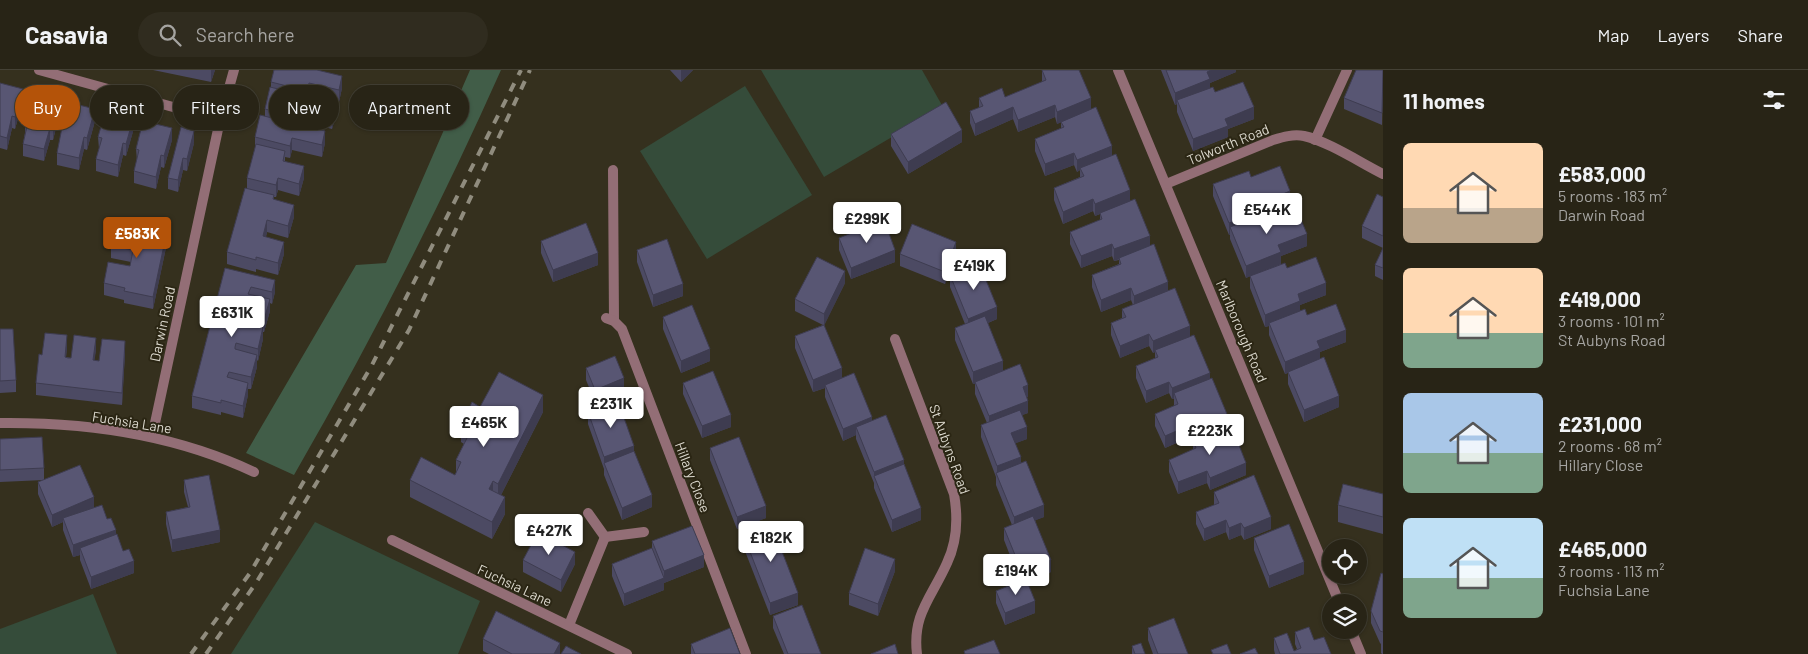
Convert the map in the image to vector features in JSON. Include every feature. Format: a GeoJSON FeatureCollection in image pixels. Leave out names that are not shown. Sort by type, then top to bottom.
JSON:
{"type":"FeatureCollection","features":[{"type":"Feature","properties":{"kind":"street"},"geometry":{"type":"LineString","coordinates":[[39,70],[173,107]]}},
{"type":"Feature","properties":{"kind":"street","name":"Darwin Road"},"geometry":{"type":"LineString","coordinates":[[230,85],[234,70]]}},
{"type":"Feature","properties":{"kind":"street","name":"Marlborough Road"},"geometry":{"type":"LineString","coordinates":[[1118,70],[1336,594]]}},
{"type":"Feature","properties":{"kind":"street"},"geometry":{"type":"LineString","coordinates":[[1315,140],[1347,70]]}},
{"type":"Feature","properties":{"kind":"street","name":"Darwin Road"},"geometry":{"type":"LineString","coordinates":[[152,437],[218,130]]}},
{"type":"Feature","properties":{"kind":"street","name":"Tolworth Road"},"geometry":{"type":"LineString","coordinates":[[1166,184],[1272,140],[1290,136],[1303,136],[1315,140],[1383,174]]}},
{"type":"Feature","properties":{"kind":"street","name":"Hillary Close"},"geometry":{"type":"LineString","coordinates":[[613,170],[610,319],[622,329],[746,654]]}},
{"type":"Feature","properties":{"kind":"street","name":"St Aubyns Road"},"geometry":{"type":"LineString","coordinates":[[895,339],[954,494],[956,507],[954,541],[947,563],[919,617],[917,654]]}},
{"type":"Feature","properties":{"kind":"street","name":"Fuchsia Lane"},"geometry":{"type":"LineString","coordinates":[[0,423],[34,422],[152,437],[202,450],[254,472]]}},
{"type":"Feature","properties":{"kind":"street"},"geometry":{"type":"LineString","coordinates":[[588,513],[605,536]]}},
{"type":"Feature","properties":{"kind":"street"},"geometry":{"type":"LineString","coordinates":[[605,536],[644,532]]}},
{"type":"Feature","properties":{"kind":"street"},"geometry":{"type":"LineString","coordinates":[[569,626],[605,536]]}},
{"type":"Feature","properties":{"kind":"street","name":"Fuchsia Lane"},"geometry":{"type":"LineString","coordinates":[[392,540],[627,654]]}},
{"type":"Feature","properties":{"kind":"street"},"geometry":{"type":"LineString","coordinates":[[1355,639],[1361,654]]}},
{"type":"Feature","properties":{"kind":"green space"},"geometry":{"type":"Polygon","coordinates":[[[470,70],[501,70],[403,275],[350,376],[294,475],[246,453],[356,265],[386,263],[444,130],[469,130],[469,85],[463,85],[470,70]]]}},
{"type":"Feature","properties":{"kind":"green space"},"geometry":{"type":"Polygon","coordinates":[[[761,70],[922,70],[943,107],[824,177],[761,70]]]}},
{"type":"Feature","properties":{"kind":"green space"},"geometry":{"type":"Polygon","coordinates":[[[745,86],[812,195],[707,259],[640,151],[745,86]]]}},
{"type":"Feature","properties":{"kind":"green space"},"geometry":{"type":"Polygon","coordinates":[[[315,522],[480,601],[458,654],[231,654],[315,522]]]}},
{"type":"Feature","properties":{"kind":"green space"},"geometry":{"type":"Polygon","coordinates":[[[93,594],[117,654],[0,654],[0,629],[93,594]]]}},
{"type":"Feature","properties":{"kind":"building"},"geometry":{"type":"Polygon","coordinates":[[[274,70],[317,70],[342,76],[339,90],[339,85],[309,83],[308,85],[283,85],[271,82],[274,70]]]}},
{"type":"Feature","properties":{"kind":"building"},"geometry":{"type":"Polygon","coordinates":[[[1042,70],[1079,70],[1091,98],[1057,112],[1055,105],[1018,120],[1013,107],[975,124],[970,111],[983,106],[979,98],[1002,88],[1005,97],[1046,80],[1042,70]]]}},
{"type":"Feature","properties":{"kind":"building"},"geometry":{"type":"Polygon","coordinates":[[[1166,70],[1211,70],[1207,72],[1210,79],[1175,93],[1166,70]]]}},
{"type":"Feature","properties":{"kind":"building"},"geometry":{"type":"Polygon","coordinates":[[[1356,70],[1383,70],[1382,113],[1344,98],[1356,70]]]}},
{"type":"Feature","properties":{"kind":"building"},"geometry":{"type":"Polygon","coordinates":[[[1243,82],[1254,107],[1225,119],[1228,126],[1193,139],[1177,100],[1213,87],[1215,92],[1243,82]]]}},
{"type":"Feature","properties":{"kind":"building"},"geometry":{"type":"Polygon","coordinates":[[[0,83],[15,87],[15,117],[12,116],[7,138],[0,136],[0,83]]]}},
{"type":"Feature","properties":{"kind":"building"},"geometry":{"type":"Polygon","coordinates":[[[269,91],[269,110],[265,109],[269,91]]]}},
{"type":"Feature","properties":{"kind":"building"},"geometry":{"type":"Polygon","coordinates":[[[946,102],[962,130],[908,162],[891,134],[946,102]]]}},
{"type":"Feature","properties":{"kind":"building"},"geometry":{"type":"Polygon","coordinates":[[[80,105],[90,108],[90,127],[87,138],[84,137],[79,158],[57,153],[62,130],[80,130],[80,105]]]}},
{"type":"Feature","properties":{"kind":"building"},"geometry":{"type":"Polygon","coordinates":[[[1096,107],[1112,146],[1077,160],[1074,153],[1045,164],[1035,139],[1064,127],[1061,122],[1096,107]]]}},
{"type":"Feature","properties":{"kind":"building"},"geometry":{"type":"Polygon","coordinates":[[[260,115],[269,117],[269,130],[325,131],[322,145],[292,138],[290,146],[255,137],[257,130],[259,130],[260,115]]]}},
{"type":"Feature","properties":{"kind":"building"},"geometry":{"type":"Polygon","coordinates":[[[163,126],[172,128],[164,156],[161,155],[156,177],[134,171],[139,150],[136,149],[141,130],[163,130],[163,126]]]}},
{"type":"Feature","properties":{"kind":"building"},"geometry":{"type":"Polygon","coordinates":[[[26,130],[49,130],[44,149],[23,144],[26,130]]]}},
{"type":"Feature","properties":{"kind":"building"},"geometry":{"type":"Polygon","coordinates":[[[100,130],[130,130],[126,144],[123,143],[118,165],[96,159],[102,138],[98,137],[100,130]]]}},
{"type":"Feature","properties":{"kind":"building"},"geometry":{"type":"Polygon","coordinates":[[[180,130],[194,131],[187,159],[183,158],[178,180],[168,178],[180,130]]]}},
{"type":"Feature","properties":{"kind":"building"},"geometry":{"type":"Polygon","coordinates":[[[256,144],[285,151],[283,161],[304,166],[299,184],[278,178],[276,185],[247,178],[256,144]]]}},
{"type":"Feature","properties":{"kind":"building"},"geometry":{"type":"Polygon","coordinates":[[[1116,154],[1130,190],[1095,204],[1093,199],[1063,212],[1054,188],[1084,176],[1080,168],[1116,154]]]}},
{"type":"Feature","properties":{"kind":"building"},"geometry":{"type":"Polygon","coordinates":[[[1280,166],[1290,191],[1262,203],[1264,210],[1229,223],[1213,184],[1249,171],[1251,177],[1280,166]]]}},
{"type":"Feature","properties":{"kind":"building"},"geometry":{"type":"Polygon","coordinates":[[[245,188],[274,195],[273,199],[294,205],[288,226],[267,220],[263,236],[284,242],[278,263],[256,257],[256,260],[227,252],[245,188]]]}},
{"type":"Feature","properties":{"kind":"building"},"geometry":{"type":"Polygon","coordinates":[[[1377,194],[1383,197],[1383,236],[1362,226],[1377,194]]]}},
{"type":"Feature","properties":{"kind":"building"},"geometry":{"type":"Polygon","coordinates":[[[1135,199],[1150,236],[1114,249],[1112,244],[1081,256],[1070,232],[1102,219],[1100,213],[1135,199]]]}},
{"type":"Feature","properties":{"kind":"building"},"geometry":{"type":"Polygon","coordinates":[[[1296,208],[1307,234],[1278,245],[1281,252],[1246,266],[1230,227],[1266,214],[1268,219],[1296,208]]]}},
{"type":"Feature","properties":{"kind":"building"},"geometry":{"type":"Polygon","coordinates":[[[884,220],[895,250],[851,268],[839,238],[884,220]]]}},
{"type":"Feature","properties":{"kind":"building"},"geometry":{"type":"Polygon","coordinates":[[[586,223],[598,253],[553,270],[541,241],[586,223]]]}},
{"type":"Feature","properties":{"kind":"building"},"geometry":{"type":"Polygon","coordinates":[[[116,224],[138,229],[138,225],[167,231],[153,297],[124,291],[125,288],[104,283],[108,262],[130,266],[133,250],[111,246],[116,224]]]}},
{"type":"Feature","properties":{"kind":"building"},"geometry":{"type":"Polygon","coordinates":[[[912,224],[956,242],[945,272],[900,254],[912,224]]]}},
{"type":"Feature","properties":{"kind":"building"},"geometry":{"type":"Polygon","coordinates":[[[667,239],[683,284],[653,295],[637,250],[667,239]]]}},
{"type":"Feature","properties":{"kind":"building"},"geometry":{"type":"Polygon","coordinates":[[[1154,244],[1168,282],[1134,296],[1131,288],[1101,300],[1092,275],[1121,264],[1119,258],[1154,244]]]}},
{"type":"Feature","properties":{"kind":"building"},"geometry":{"type":"Polygon","coordinates":[[[1383,248],[1383,268],[1375,265],[1383,248]]]}},
{"type":"Feature","properties":{"kind":"building"},"geometry":{"type":"Polygon","coordinates":[[[817,257],[845,271],[824,314],[795,299],[817,257]]]}},
{"type":"Feature","properties":{"kind":"building"},"geometry":{"type":"Polygon","coordinates":[[[1316,257],[1326,283],[1298,294],[1300,301],[1265,315],[1250,276],[1285,263],[1287,268],[1316,257]]]}},
{"type":"Feature","properties":{"kind":"building"},"geometry":{"type":"Polygon","coordinates":[[[979,263],[997,307],[968,319],[950,275],[979,263]]]}},
{"type":"Feature","properties":{"kind":"building"},"geometry":{"type":"Polygon","coordinates":[[[225,268],[275,280],[272,292],[251,287],[248,294],[270,299],[264,320],[243,315],[241,322],[263,327],[258,349],[236,343],[235,347],[235,349],[257,355],[251,377],[229,372],[227,377],[248,383],[243,406],[221,400],[221,403],[192,396],[225,268]]]}},
{"type":"Feature","properties":{"kind":"building"},"geometry":{"type":"Polygon","coordinates":[[[1175,288],[1190,326],[1153,341],[1149,334],[1120,346],[1111,323],[1126,317],[1122,309],[1175,288]]]}},
{"type":"Feature","properties":{"kind":"building"},"geometry":{"type":"Polygon","coordinates":[[[1336,304],[1346,330],[1317,341],[1320,348],[1285,362],[1269,323],[1305,309],[1307,315],[1336,304]]]}},
{"type":"Feature","properties":{"kind":"building"},"geometry":{"type":"Polygon","coordinates":[[[692,305],[710,349],[681,361],[663,317],[692,305]]]}},
{"type":"Feature","properties":{"kind":"building"},"geometry":{"type":"Polygon","coordinates":[[[985,316],[1003,361],[973,372],[955,328],[985,316]]]}},
{"type":"Feature","properties":{"kind":"building"},"geometry":{"type":"Polygon","coordinates":[[[824,325],[842,368],[813,380],[795,336],[824,325]]]}},
{"type":"Feature","properties":{"kind":"building"},"geometry":{"type":"Polygon","coordinates":[[[0,329],[13,329],[16,380],[0,381],[0,329]]]}},
{"type":"Feature","properties":{"kind":"building"},"geometry":{"type":"Polygon","coordinates":[[[45,333],[67,335],[65,357],[68,358],[71,358],[74,335],[96,338],[93,360],[99,361],[102,339],[125,341],[122,393],[36,383],[39,354],[42,355],[45,333]]]}},
{"type":"Feature","properties":{"kind":"building"},"geometry":{"type":"Polygon","coordinates":[[[1194,335],[1210,373],[1172,388],[1169,382],[1146,391],[1136,366],[1158,357],[1155,350],[1194,335]]]}},
{"type":"Feature","properties":{"kind":"building"},"geometry":{"type":"Polygon","coordinates":[[[615,356],[624,378],[595,390],[586,368],[615,356]]]}},
{"type":"Feature","properties":{"kind":"building"},"geometry":{"type":"Polygon","coordinates":[[[1324,357],[1339,396],[1304,410],[1288,372],[1324,357]]]}},
{"type":"Feature","properties":{"kind":"building"},"geometry":{"type":"Polygon","coordinates":[[[1020,364],[1028,385],[1023,387],[1028,401],[989,416],[975,382],[1020,364]]]}},
{"type":"Feature","properties":{"kind":"building"},"geometry":{"type":"Polygon","coordinates":[[[713,371],[731,415],[702,426],[683,383],[713,371]]]}},
{"type":"Feature","properties":{"kind":"building"},"geometry":{"type":"Polygon","coordinates":[[[499,372],[543,395],[498,484],[493,481],[489,489],[505,497],[492,522],[410,480],[421,457],[455,475],[461,462],[456,460],[471,430],[461,425],[472,402],[480,407],[499,372]]]}},
{"type":"Feature","properties":{"kind":"building"},"geometry":{"type":"Polygon","coordinates":[[[854,373],[872,417],[843,429],[825,385],[854,373]]]}},
{"type":"Feature","properties":{"kind":"building"},"geometry":{"type":"Polygon","coordinates":[[[1212,378],[1229,419],[1191,435],[1188,426],[1165,436],[1155,414],[1178,404],[1174,393],[1212,378]]]}},
{"type":"Feature","properties":{"kind":"building"},"geometry":{"type":"Polygon","coordinates":[[[618,401],[634,446],[604,457],[588,412],[618,401]]]}},
{"type":"Feature","properties":{"kind":"building"},"geometry":{"type":"Polygon","coordinates":[[[1020,410],[1027,427],[1011,433],[1021,457],[997,466],[981,425],[1020,410]]]}},
{"type":"Feature","properties":{"kind":"building"},"geometry":{"type":"Polygon","coordinates":[[[886,415],[904,460],[874,472],[856,427],[886,415]]]}},
{"type":"Feature","properties":{"kind":"building"},"geometry":{"type":"Polygon","coordinates":[[[1231,425],[1246,463],[1210,478],[1207,471],[1178,482],[1169,460],[1196,448],[1193,440],[1231,425]]]}},
{"type":"Feature","properties":{"kind":"building"},"geometry":{"type":"Polygon","coordinates":[[[42,437],[44,468],[0,470],[0,439],[42,437]]]}},
{"type":"Feature","properties":{"kind":"building"},"geometry":{"type":"Polygon","coordinates":[[[739,437],[766,506],[737,517],[710,448],[739,437]]]}},
{"type":"Feature","properties":{"kind":"building"},"geometry":{"type":"Polygon","coordinates":[[[634,451],[652,495],[622,508],[604,463],[634,451]]]}},
{"type":"Feature","properties":{"kind":"building"},"geometry":{"type":"Polygon","coordinates":[[[1026,461],[1044,505],[1014,517],[996,473],[1026,461]]]}},
{"type":"Feature","properties":{"kind":"building"},"geometry":{"type":"Polygon","coordinates":[[[904,464],[921,508],[892,520],[874,476],[904,464]]]}},
{"type":"Feature","properties":{"kind":"building"},"geometry":{"type":"Polygon","coordinates":[[[80,465],[94,497],[52,515],[38,482],[80,465]]]}},
{"type":"Feature","properties":{"kind":"building"},"geometry":{"type":"Polygon","coordinates":[[[209,475],[220,530],[172,540],[166,512],[190,507],[184,480],[209,475]]]}},
{"type":"Feature","properties":{"kind":"building"},"geometry":{"type":"Polygon","coordinates":[[[1254,475],[1271,517],[1244,528],[1241,523],[1229,528],[1226,520],[1204,529],[1196,512],[1219,503],[1214,492],[1254,475]]]}},
{"type":"Feature","properties":{"kind":"building"},"geometry":{"type":"Polygon","coordinates":[[[1343,484],[1383,494],[1383,517],[1338,505],[1343,484]]]}},
{"type":"Feature","properties":{"kind":"building"},"geometry":{"type":"Polygon","coordinates":[[[102,505],[107,519],[111,518],[116,530],[73,545],[63,518],[102,505]]]}},
{"type":"Feature","properties":{"kind":"building"},"geometry":{"type":"Polygon","coordinates":[[[1033,516],[1051,560],[1022,572],[1004,528],[1033,516]]]}},
{"type":"Feature","properties":{"kind":"building"},"geometry":{"type":"Polygon","coordinates":[[[771,523],[798,593],[770,603],[743,534],[771,523]]]}},
{"type":"Feature","properties":{"kind":"building"},"geometry":{"type":"Polygon","coordinates":[[[1289,524],[1304,562],[1269,576],[1254,538],[1289,524]]]}},
{"type":"Feature","properties":{"kind":"building"},"geometry":{"type":"Polygon","coordinates":[[[692,526],[704,555],[664,571],[652,541],[692,526]]]}},
{"type":"Feature","properties":{"kind":"building"},"geometry":{"type":"Polygon","coordinates":[[[538,532],[575,552],[561,580],[523,560],[538,532]]]}},
{"type":"Feature","properties":{"kind":"building"},"geometry":{"type":"Polygon","coordinates":[[[117,534],[123,551],[129,549],[134,561],[91,577],[80,548],[117,534]]]}},
{"type":"Feature","properties":{"kind":"building"},"geometry":{"type":"Polygon","coordinates":[[[652,548],[664,578],[624,594],[612,564],[652,548]]]}},
{"type":"Feature","properties":{"kind":"building"},"geometry":{"type":"Polygon","coordinates":[[[865,548],[895,559],[878,604],[849,593],[865,548]]]}},
{"type":"Feature","properties":{"kind":"building"},"geometry":{"type":"Polygon","coordinates":[[[1381,573],[1383,574],[1383,632],[1380,631],[1371,611],[1381,573]]]}},
{"type":"Feature","properties":{"kind":"building"},"geometry":{"type":"Polygon","coordinates":[[[1026,579],[1035,601],[1005,613],[996,591],[1026,579]]]}},
{"type":"Feature","properties":{"kind":"building"},"geometry":{"type":"Polygon","coordinates":[[[802,605],[821,654],[788,654],[773,616],[802,605]]]}},
{"type":"Feature","properties":{"kind":"building"},"geometry":{"type":"Polygon","coordinates":[[[496,611],[560,643],[554,654],[512,654],[483,639],[496,611]]]}},
{"type":"Feature","properties":{"kind":"building"},"geometry":{"type":"Polygon","coordinates":[[[1174,618],[1188,654],[1158,654],[1148,628],[1174,618]]]}},
{"type":"Feature","properties":{"kind":"building"},"geometry":{"type":"Polygon","coordinates":[[[1309,627],[1314,640],[1322,638],[1325,639],[1331,654],[1280,654],[1274,638],[1287,633],[1294,651],[1301,648],[1295,632],[1309,627]]]}},
{"type":"Feature","properties":{"kind":"building"},"geometry":{"type":"Polygon","coordinates":[[[730,628],[740,654],[695,654],[691,644],[730,628]]]}},
{"type":"Feature","properties":{"kind":"building"},"geometry":{"type":"Polygon","coordinates":[[[994,640],[1000,654],[965,654],[964,651],[994,640]]]}},
{"type":"Feature","properties":{"kind":"building"},"geometry":{"type":"Polygon","coordinates":[[[1141,643],[1145,654],[1135,654],[1132,646],[1141,643]]]}},
{"type":"Feature","properties":{"kind":"building"},"geometry":{"type":"Polygon","coordinates":[[[895,644],[898,654],[871,654],[895,644]]]}},
{"type":"Feature","properties":{"kind":"building"},"geometry":{"type":"Polygon","coordinates":[[[1227,644],[1231,654],[1213,654],[1211,650],[1227,644]]]}},
{"type":"Feature","properties":{"kind":"building"},"geometry":{"type":"Polygon","coordinates":[[[566,646],[581,654],[561,654],[566,646]]]}},
{"type":"Feature","properties":{"kind":"building"},"geometry":{"type":"Polygon","coordinates":[[[1255,648],[1258,654],[1240,654],[1255,648]]]}},
{"type":"Feature","properties":{"kind":"railway"},"geometry":{"type":"LineString","coordinates":[[191,654],[250,573],[372,365],[521,70]]}},
{"type":"Feature","properties":{"kind":"railway"},"geometry":{"type":"LineString","coordinates":[[206,654],[256,583],[409,330],[530,70]]}}]}
